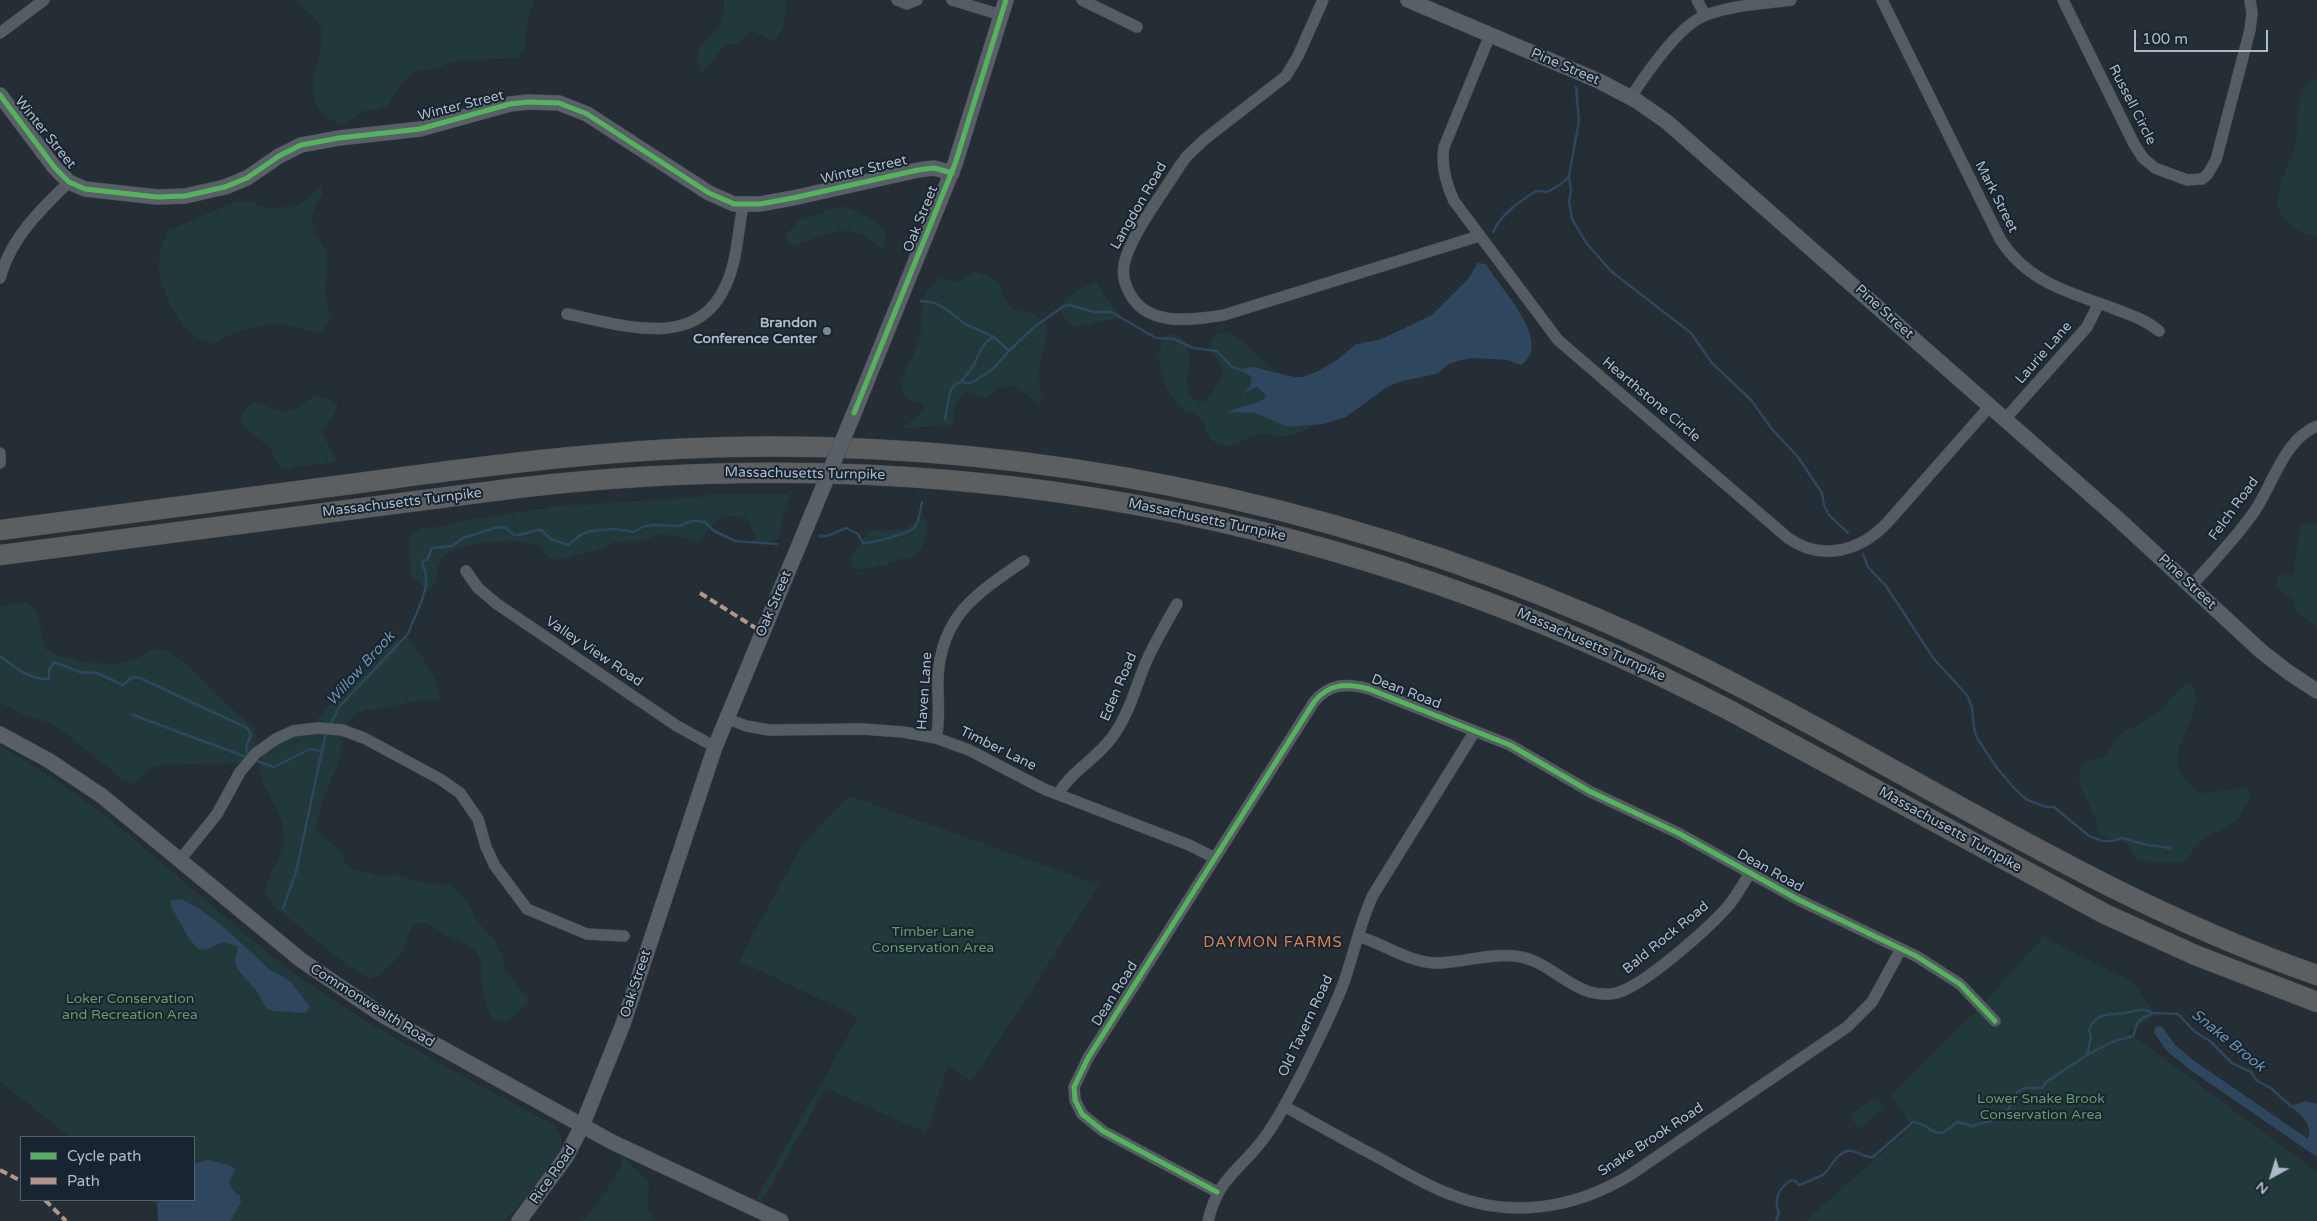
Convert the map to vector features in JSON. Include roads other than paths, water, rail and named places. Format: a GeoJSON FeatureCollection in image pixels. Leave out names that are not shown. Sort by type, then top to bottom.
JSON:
{"type":"FeatureCollection","features":[{"type":"Feature","properties":{"kind":"highway","name":"Massachusetts Turnpike"},"geometry":{"type":"LineString","coordinates":[[0,530],[480,466],[596,454],[662,450],[795,447],[894,450],[1018,461],[1148,481],[1253,503],[1374,536],[1475,570],[1599,619],[1718,676],[2130,898],[2213,936],[2317,975]]}},
{"type":"Feature","properties":{"kind":"highway","name":"Massachusetts Turnpike"},"geometry":{"type":"LineString","coordinates":[[0,555],[525,487],[681,474],[813,472],[912,476],[1043,489],[1148,506],[1236,525],[1349,554],[1458,590],[1551,626],[1663,676],[1722,706],[2113,917],[2211,962],[2317,1002]]}},
{"type":"Feature","properties":{"kind":"main road","name":"Oak Street"},"geometry":{"type":"LineString","coordinates":[[582,1126],[620,1030],[726,718],[952,173],[1006,0]]}},
{"type":"Feature","properties":{"kind":"main road","name":"Pine Street"},"geometry":{"type":"LineString","coordinates":[[1408,0],[1599,82],[1631,97],[1659,116],[1690,140],[2005,419],[2275,663],[2317,691]]}},
{"type":"Feature","properties":{"kind":"main road","name":"Winter Street"},"geometry":{"type":"LineString","coordinates":[[0,95],[55,168],[69,182],[86,189],[157,197],[201,194],[242,180],[279,156],[301,146],[339,138],[420,128],[510,104],[540,102],[567,105],[587,114],[714,196],[726,202],[743,205],[793,198],[911,171],[934,168],[952,173]]}},
{"type":"Feature","properties":{"kind":"main road","name":"Commonwealth Road"},"geometry":{"type":"LineString","coordinates":[[0,734],[76,777],[116,806],[289,950],[350,994],[429,1042],[582,1126],[781,1221]]}},
{"type":"Feature","properties":{"kind":"main road","name":"Rice Road"},"geometry":{"type":"LineString","coordinates":[[520,1221],[566,1158],[582,1126]]}},
{"type":"Feature","properties":{"kind":"street"},"geometry":{"type":"LineString","coordinates":[[0,33],[44,0]]}},
{"type":"Feature","properties":{"kind":"street"},"geometry":{"type":"LineString","coordinates":[[898,0],[907,4],[917,0]]}},
{"type":"Feature","properties":{"kind":"street"},"geometry":{"type":"LineString","coordinates":[[952,0],[1001,15]]}},
{"type":"Feature","properties":{"kind":"street"},"geometry":{"type":"LineString","coordinates":[[1082,0],[1137,27]]}},
{"type":"Feature","properties":{"kind":"street","name":"Langdon Road"},"geometry":{"type":"LineString","coordinates":[[1323,0],[1298,56],[1286,76],[1200,144],[1179,167],[1126,255],[1124,274],[1131,297],[1147,312],[1169,319],[1194,319],[1224,315],[1479,236]]}},
{"type":"Feature","properties":{"kind":"street"},"geometry":{"type":"LineString","coordinates":[[1698,0],[1705,15]]}},
{"type":"Feature","properties":{"kind":"street"},"geometry":{"type":"LineString","coordinates":[[1631,97],[1677,37],[1691,23],[1705,15],[1735,8],[1791,0]]}},
{"type":"Feature","properties":{"kind":"street","name":"Mark Street"},"geometry":{"type":"LineString","coordinates":[[1882,0],[2006,248],[2020,265],[2036,277],[2146,321],[2159,331]]}},
{"type":"Feature","properties":{"kind":"street","name":"Russell Circle"},"geometry":{"type":"LineString","coordinates":[[2063,0],[2134,144],[2143,158],[2162,172],[2195,180],[2207,175],[2216,160],[2250,30],[2252,13],[2250,0]]}},
{"type":"Feature","properties":{"kind":"street","name":"Hearthstone Circle"},"geometry":{"type":"LineString","coordinates":[[1490,35],[1448,134],[1443,156],[1446,180],[1454,201],[1558,340],[1782,534],[1804,547],[1821,552],[1839,551],[1854,547],[1874,535],[1887,523],[1990,406]]}},
{"type":"Feature","properties":{"kind":"street"},"geometry":{"type":"LineString","coordinates":[[0,278],[8,256],[16,242],[38,214],[69,182]]}},
{"type":"Feature","properties":{"kind":"street"},"geometry":{"type":"LineString","coordinates":[[567,314],[652,330],[678,327],[701,316],[720,298],[726,287],[743,205]]}},
{"type":"Feature","properties":{"kind":"street","name":"Laurie Lane"},"geometry":{"type":"LineString","coordinates":[[2005,419],[2087,327],[2099,303]]}},
{"type":"Feature","properties":{"kind":"street","name":"Felch Road"},"geometry":{"type":"LineString","coordinates":[[2191,586],[2218,558],[2255,511],[2284,458],[2296,441],[2317,426]]}},
{"type":"Feature","properties":{"kind":"street"},"geometry":{"type":"LineString","coordinates":[[0,453],[0,463]]}},
{"type":"Feature","properties":{"kind":"street","name":"Haven Lane"},"geometry":{"type":"LineString","coordinates":[[936,738],[940,714],[940,660],[948,629],[960,612],[976,595],[1024,561]]}},
{"type":"Feature","properties":{"kind":"street","name":"Valley View Road"},"geometry":{"type":"LineString","coordinates":[[466,571],[478,588],[497,604],[677,726],[715,747]]}},
{"type":"Feature","properties":{"kind":"street","name":"Eden Road"},"geometry":{"type":"LineString","coordinates":[[1058,794],[1066,782],[1096,756],[1116,731],[1132,699],[1153,646],[1177,604]]}},
{"type":"Feature","properties":{"kind":"street","name":"Dean Road"},"geometry":{"type":"LineString","coordinates":[[1217,1192],[1095,1126],[1078,1107],[1074,1087],[1088,1058],[1314,702],[1332,687],[1353,685],[1369,689],[1523,752],[1590,791],[1678,833],[1818,910],[1928,962],[1955,980],[1978,1001],[1995,1021]]}},
{"type":"Feature","properties":{"kind":"street","name":"Timber Lane"},"geometry":{"type":"LineString","coordinates":[[726,718],[746,726],[770,730],[870,730],[936,738],[969,750],[1030,782],[1189,845],[1215,858]]}},
{"type":"Feature","properties":{"kind":"street"},"geometry":{"type":"LineString","coordinates":[[180,860],[217,814],[234,781],[256,753],[276,739],[293,731],[305,728],[331,729],[354,733],[440,779],[460,793],[478,819],[492,862],[527,909],[587,934],[624,936]]}},
{"type":"Feature","properties":{"kind":"street","name":"Old Tavern Road"},"geometry":{"type":"LineString","coordinates":[[1208,1221],[1217,1192],[1227,1178],[1260,1144],[1284,1106],[1327,1024],[1344,982],[1367,908],[1379,884],[1475,731]]}},
{"type":"Feature","properties":{"kind":"street","name":"Bald Rock Road"},"geometry":{"type":"LineString","coordinates":[[1358,936],[1410,958],[1426,962],[1446,962],[1496,955],[1526,958],[1552,970],[1582,989],[1599,994],[1617,993],[1634,985],[1654,971],[1709,925],[1728,906],[1750,874]]}},
{"type":"Feature","properties":{"kind":"street","name":"Snake Brook Road"},"geometry":{"type":"LineString","coordinates":[[1284,1106],[1417,1179],[1465,1200],[1487,1205],[1520,1208],[1551,1206],[1574,1201],[1608,1187],[1630,1175],[1847,1027],[1872,1002],[1901,949]]}},
{"type":"Feature","properties":{"kind":"water"},"geometry":{"type":"Polygon","coordinates":[[[1477,263],[1486,264],[1521,314],[1528,329],[1532,343],[1530,355],[1521,365],[1507,360],[1473,358],[1461,360],[1449,364],[1437,374],[1402,381],[1387,387],[1346,417],[1324,424],[1288,427],[1255,413],[1228,412],[1258,402],[1266,397],[1257,387],[1243,393],[1250,386],[1252,377],[1238,369],[1255,367],[1293,377],[1303,377],[1316,372],[1337,360],[1356,344],[1379,340],[1432,315],[1469,278],[1477,263]]]}},
{"type":"Feature","properties":{"kind":"water"},"geometry":{"type":"Polygon","coordinates":[[[181,899],[197,907],[226,929],[270,970],[290,981],[310,1007],[305,1013],[273,1011],[266,1008],[256,990],[238,970],[235,962],[238,947],[220,943],[209,948],[198,949],[188,937],[171,906],[171,901],[181,899]]]}},
{"type":"Feature","properties":{"kind":"water"},"geometry":{"type":"Polygon","coordinates":[[[2306,1101],[2317,1104],[2317,1151],[2303,1141],[2308,1139],[2309,1128],[2302,1116],[2290,1106],[2306,1101]]]}},
{"type":"Feature","properties":{"kind":"water"},"geometry":{"type":"Polygon","coordinates":[[[209,1160],[231,1166],[235,1169],[229,1183],[234,1192],[240,1196],[241,1203],[230,1221],[158,1221],[157,1204],[159,1201],[195,1201],[195,1164],[209,1160]]]}},
{"type":"Feature","properties":{"kind":"waterway","name":"Willow Brook"},"geometry":{"type":"LineString","coordinates":[[1493,232],[1501,219],[1517,204],[1536,191],[1548,192],[1569,176],[1579,121],[1576,87]]}},
{"type":"Feature","properties":{"kind":"waterway"},"geometry":{"type":"LineString","coordinates":[[1569,176],[1571,191],[1569,201],[1572,219],[1587,244],[1612,272],[1691,333],[1711,362],[1751,400],[1771,428],[1798,457],[1822,493],[1824,505],[1829,515],[1848,533]]}},
{"type":"Feature","properties":{"kind":"waterway"},"geometry":{"type":"LineString","coordinates":[[921,301],[935,303],[946,309],[965,324],[994,337],[1009,351]]}},
{"type":"Feature","properties":{"kind":"waterway","name":"Willow Brook"},"geometry":{"type":"LineString","coordinates":[[945,419],[950,392],[954,385],[960,382],[971,383],[992,370],[1033,328],[1064,306],[1070,305],[1094,312],[1111,312],[1156,338],[1174,339],[1193,348],[1217,351],[1232,367],[1238,369]]}},
{"type":"Feature","properties":{"kind":"waterway"},"geometry":{"type":"LineString","coordinates":[[960,382],[972,368],[986,342],[994,337]]}},
{"type":"Feature","properties":{"kind":"waterway","name":"Willow Brook"},"geometry":{"type":"LineString","coordinates":[[819,536],[827,536],[846,528],[858,534],[863,543],[898,535],[914,528],[919,519],[922,502]]}},
{"type":"Feature","properties":{"kind":"waterway","name":"Willow Brook"},"geometry":{"type":"LineString","coordinates":[[330,725],[339,707],[408,634],[425,590],[426,581],[422,563],[424,560],[427,560],[432,548],[452,546],[463,538],[498,527],[506,528],[514,535],[541,530],[551,539],[568,545],[582,534],[592,531],[614,529],[634,532],[642,527],[653,525],[680,526],[691,521],[705,522],[714,531],[735,541],[777,544]]}},
{"type":"Feature","properties":{"kind":"waterway"},"geometry":{"type":"LineString","coordinates":[[1863,554],[1868,567],[1886,586],[1934,659],[1967,695],[1972,708],[1977,738],[1997,768],[2014,788],[2027,800],[2046,807],[2054,807],[2089,836],[2102,841],[2122,838],[2143,844],[2170,848]]}},
{"type":"Feature","properties":{"kind":"waterway"},"geometry":{"type":"LineString","coordinates":[[0,656],[23,672],[42,679],[49,679],[49,670],[54,662],[80,672],[97,673],[123,685],[132,677],[140,678],[247,728],[251,735],[246,746],[248,755]]}},
{"type":"Feature","properties":{"kind":"waterway"},"geometry":{"type":"LineString","coordinates":[[133,715],[246,757]]}},
{"type":"Feature","properties":{"kind":"waterway","name":"Willow Brook"},"geometry":{"type":"LineString","coordinates":[[283,908],[296,872],[326,732]]}},
{"type":"Feature","properties":{"kind":"waterway"},"geometry":{"type":"LineString","coordinates":[[254,760],[274,767],[310,749],[321,751]]}},
{"type":"Feature","properties":{"kind":"waterway"},"geometry":{"type":"LineString","coordinates":[[2087,1055],[2091,1037],[2089,1030],[2096,1019],[2106,1015],[2139,1010],[2147,1010],[2153,1013]]}},
{"type":"Feature","properties":{"kind":"waterway","name":"Snake Brook"},"geometry":{"type":"LineString","coordinates":[[1776,1221],[1779,1213],[1777,1208],[1778,1195],[1791,1180],[1799,1185],[1822,1175],[1837,1158],[1847,1151],[1873,1157],[1913,1122],[1940,1133],[1958,1122],[1972,1126],[2004,1117],[2017,1092],[2025,1088],[2042,1088],[2046,1082],[2087,1055],[2112,1042],[2133,1036],[2138,1022],[2153,1013],[2178,1014],[2194,1031],[2210,1041],[2232,1063],[2251,1072],[2256,1080],[2272,1089],[2292,1107]]}},
{"type":"Feature","properties":{"kind":"waterway"},"geometry":{"type":"LineString","coordinates":[[2159,1031],[2171,1048],[2193,1066],[2317,1151]]}},
{"type":"Feature","properties":{"kind":"place","name":"Brandon Conference Center"},"geometry":{"type":"Point","coordinates":[827,331]}},
{"type":"Feature","properties":{"kind":"district","name":"DAYMON FARMS"},"geometry":{"type":"Point","coordinates":[1273,943]}},
{"type":"Feature","properties":{"kind":"park label","name":"Timber Lane Conservation Area"},"geometry":{"type":"Point","coordinates":[933,940]}},
{"type":"Feature","properties":{"kind":"park label","name":"Loker Conservation and Recreation Area"},"geometry":{"type":"Point","coordinates":[130,1008]}},
{"type":"Feature","properties":{"kind":"park label","name":"Lower Snake Brook Conservation Area"},"geometry":{"type":"Point","coordinates":[2041,1108]}}]}
